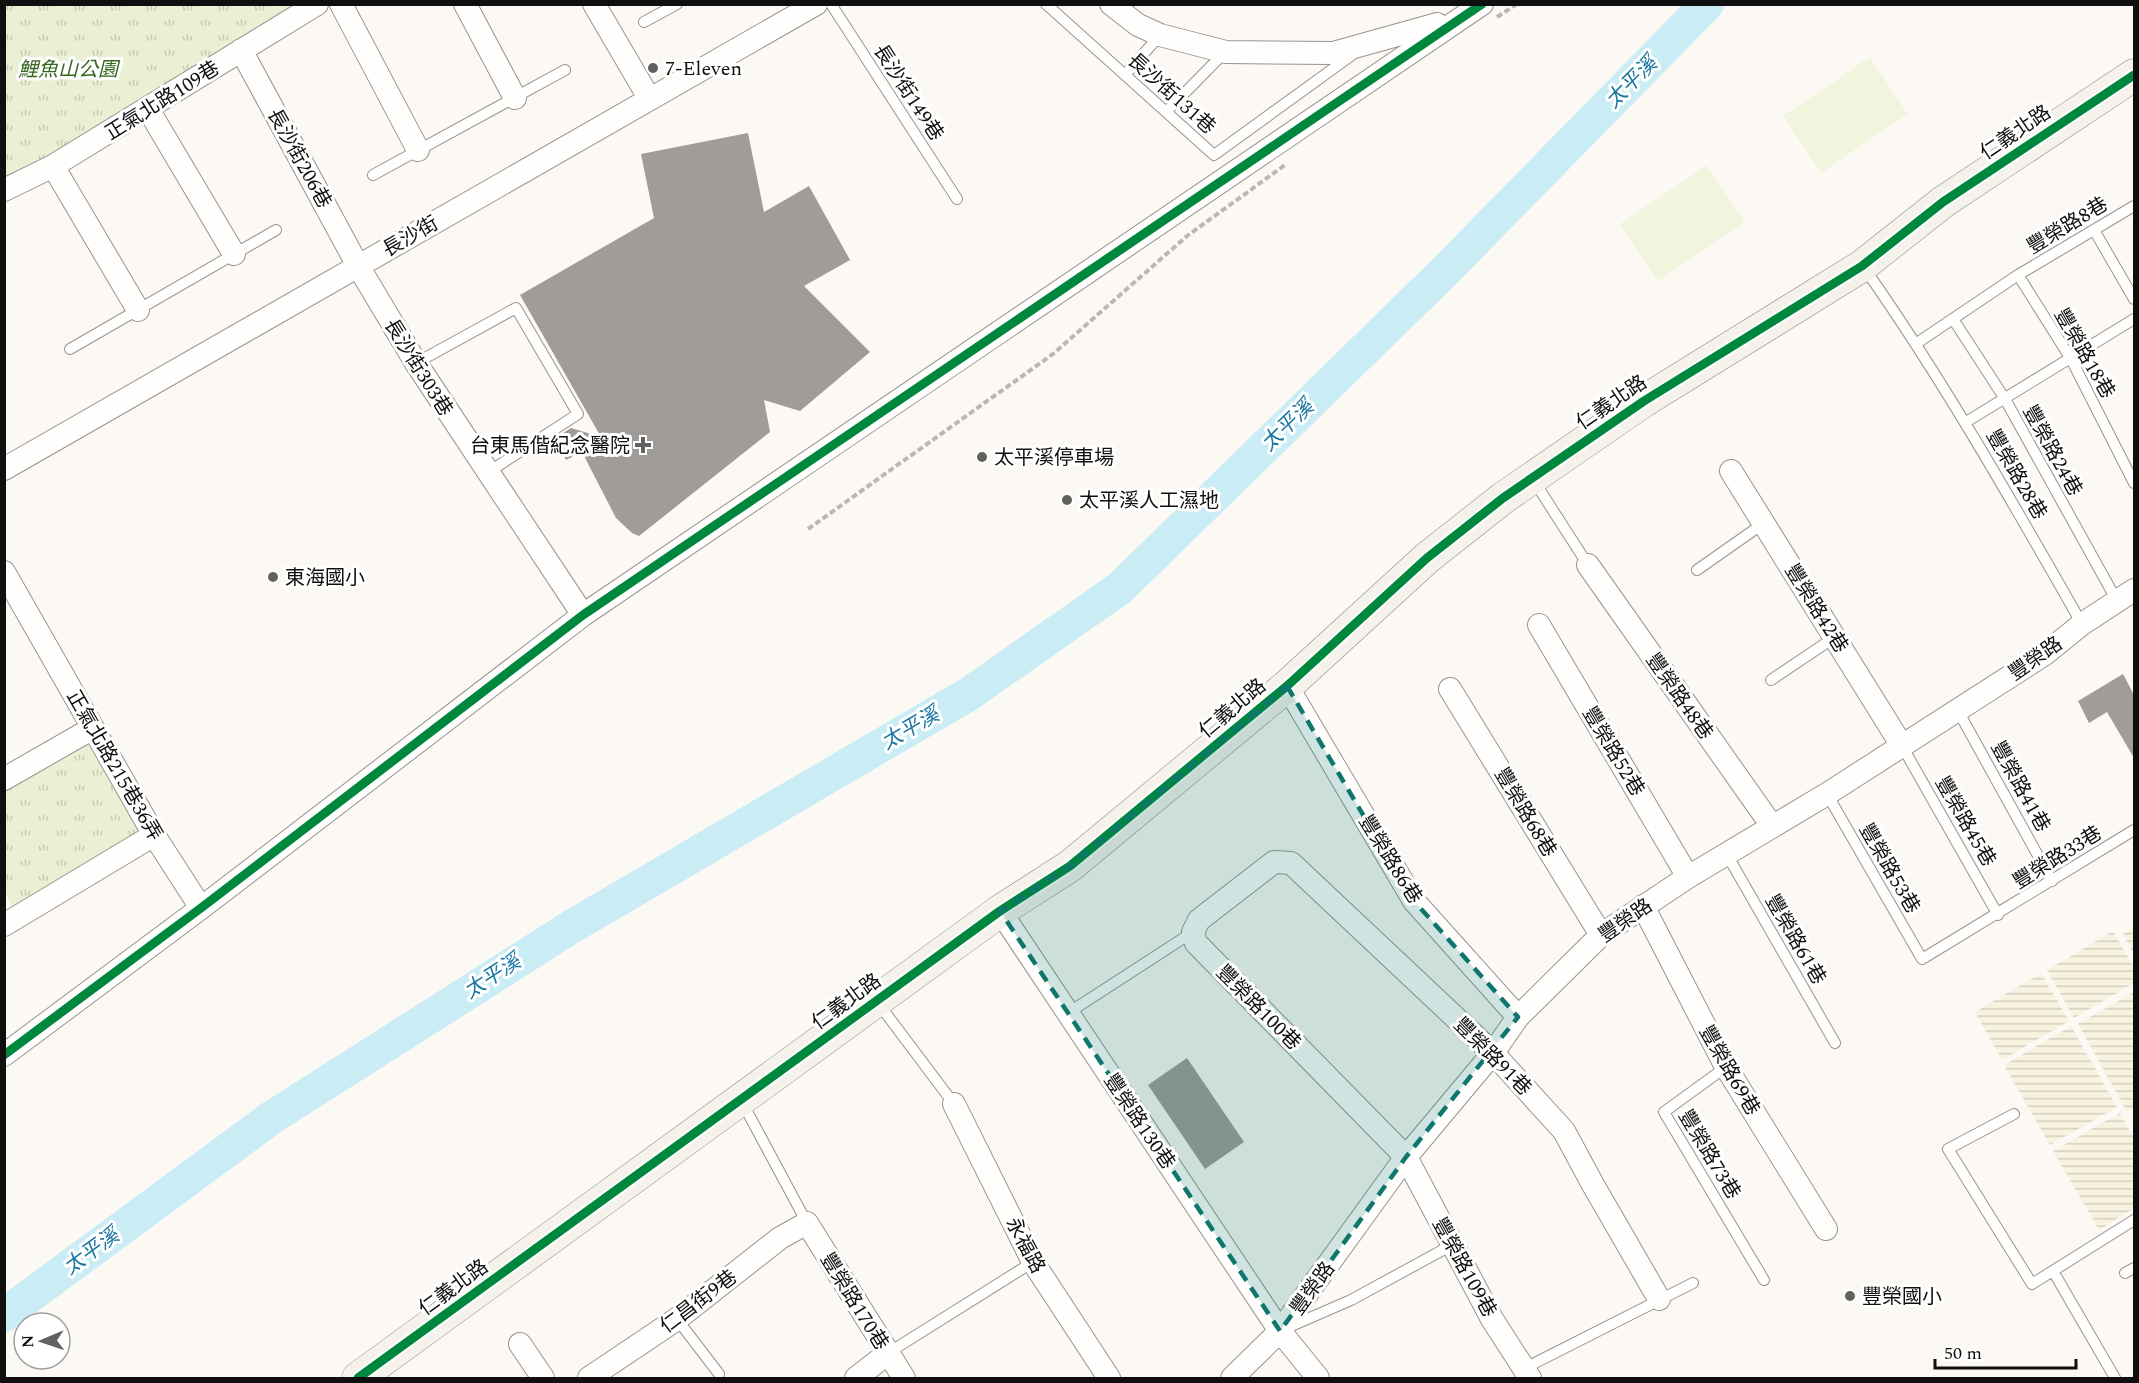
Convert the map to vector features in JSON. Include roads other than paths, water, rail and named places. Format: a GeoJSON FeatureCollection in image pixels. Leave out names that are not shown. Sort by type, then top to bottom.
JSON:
{"type":"FeatureCollection","features":[{"type":"Feature","properties":{"kind":"street","name":"正氣北路109巷"},"geometry":{"type":"LineString","coordinates":[[4,190],[54,166],[317,4]]}},
{"type":"Feature","properties":{"kind":"street"},"geometry":{"type":"LineString","coordinates":[[341,4],[418,150]]}},
{"type":"Feature","properties":{"kind":"street"},"geometry":{"type":"LineString","coordinates":[[465,4],[515,98]]}},
{"type":"Feature","properties":{"kind":"street"},"geometry":{"type":"LineString","coordinates":[[594,4],[649,98]]}},
{"type":"Feature","properties":{"kind":"street","name":"長沙街"},"geometry":{"type":"LineString","coordinates":[[4,469],[816,4]]}},
{"type":"Feature","properties":{"kind":"street"},"geometry":{"type":"LineString","coordinates":[[1111,4],[1138,25],[1160,36],[1226,52],[1333,53],[1478,14]]}},
{"type":"Feature","properties":{"kind":"street"},"geometry":{"type":"LineString","coordinates":[[4,1054],[201,908],[583,615],[1478,14]]}},
{"type":"Feature","properties":{"kind":"street","name":"長沙街206巷"},"geometry":{"type":"LineString","coordinates":[[241,51],[358,266]]}},
{"type":"Feature","properties":{"kind":"street","name":"仁義北路"},"geometry":{"type":"LineString","coordinates":[[358,1378],[1000,911],[1070,867],[1287,686],[1427,558],[1533,478],[1644,401],[1862,266],[1943,202],[2134,75]]}},
{"type":"Feature","properties":{"kind":"street"},"geometry":{"type":"LineString","coordinates":[[148,109],[234,254]]}},
{"type":"Feature","properties":{"kind":"street"},"geometry":{"type":"LineString","coordinates":[[54,166],[138,310]]}},
{"type":"Feature","properties":{"kind":"street","name":"長沙街303巷"},"geometry":{"type":"LineString","coordinates":[[358,266],[416,363],[487,474],[583,615]]}},
{"type":"Feature","properties":{"kind":"street","name":"豐榮路42巷"},"geometry":{"type":"LineString","coordinates":[[1731,471],[1902,746]]}},
{"type":"Feature","properties":{"kind":"street","name":"豐榮路48巷"},"geometry":{"type":"LineString","coordinates":[[1588,565],[1772,826]]}},
{"type":"Feature","properties":{"kind":"street","name":"正氣北路215巷36弄"},"geometry":{"type":"LineString","coordinates":[[4,572],[154,835],[201,908]]}},
{"type":"Feature","properties":{"kind":"street","name":"豐榮路"},"geometry":{"type":"LineString","coordinates":[[1232,1378],[1280,1331],[1406,1157],[1493,1053],[1518,1017],[1601,935],[1688,877],[1902,746],[1957,708],[2044,654],[2082,624],[2126,596]]}},
{"type":"Feature","properties":{"kind":"street","name":"豐榮路52巷"},"geometry":{"type":"LineString","coordinates":[[1539,625],[1688,877]]}},
{"type":"Feature","properties":{"kind":"street","name":"豐榮路86巷"},"geometry":{"type":"LineString","coordinates":[[1287,686],[1414,901],[1518,1017]]}},
{"type":"Feature","properties":{"kind":"street","name":"豐榮路68巷"},"geometry":{"type":"LineString","coordinates":[[1450,689],[1601,935]]}},
{"type":"Feature","properties":{"kind":"street"},"geometry":{"type":"LineString","coordinates":[[4,779],[93,728]]}},
{"type":"Feature","properties":{"kind":"street"},"geometry":{"type":"LineString","coordinates":[[7,918],[154,835]]}},
{"type":"Feature","properties":{"kind":"street","name":"豐榮路91巷"},"geometry":{"type":"LineString","coordinates":[[1193,932],[1199,920],[1274,862],[1291,863],[1493,1053],[1564,1131],[1659,1299]]}},
{"type":"Feature","properties":{"kind":"street","name":"豐榮路69巷"},"geometry":{"type":"LineString","coordinates":[[1643,906],[1726,1067],[1826,1229]]}},
{"type":"Feature","properties":{"kind":"street","name":"豐榮路130巷"},"geometry":{"type":"LineString","coordinates":[[1000,911],[1280,1331],[1318,1378]]}},
{"type":"Feature","properties":{"kind":"street","name":"豐榮路100巷"},"geometry":{"type":"LineString","coordinates":[[1193,932],[1196,943],[1406,1157]]}},
{"type":"Feature","properties":{"kind":"street","name":"永福路"},"geometry":{"type":"LineString","coordinates":[[954,1104],[1033,1262],[1109,1378]]}},
{"type":"Feature","properties":{"kind":"street","name":"豐榮路109巷"},"geometry":{"type":"LineString","coordinates":[[1406,1157],[1452,1245],[1526,1375]]}},
{"type":"Feature","properties":{"kind":"street","name":"仁昌街9巷"},"geometry":{"type":"LineString","coordinates":[[589,1378],[677,1319],[780,1238],[807,1223]]}},
{"type":"Feature","properties":{"kind":"street","name":"豐榮路170巷"},"geometry":{"type":"LineString","coordinates":[[807,1223],[904,1378]]}},
{"type":"Feature","properties":{"kind":"street"},"geometry":{"type":"LineString","coordinates":[[520,1344],[543,1378]]}},
{"type":"Feature","properties":{"kind":"street"},"geometry":{"type":"LineString","coordinates":[[856,1378],[888,1354]]}},
{"type":"Feature","properties":{"kind":"lane"},"geometry":{"type":"LineString","coordinates":[[644,22],[677,4]]}},
{"type":"Feature","properties":{"kind":"lane","name":"長沙街149巷"},"geometry":{"type":"LineString","coordinates":[[831,4],[957,199]]}},
{"type":"Feature","properties":{"kind":"lane","name":"長沙街131巷"},"geometry":{"type":"LineString","coordinates":[[1046,4],[1214,155],[1367,44]]}},
{"type":"Feature","properties":{"kind":"lane"},"geometry":{"type":"LineString","coordinates":[[1125,75],[1160,36]]}},
{"type":"Feature","properties":{"kind":"lane"},"geometry":{"type":"LineString","coordinates":[[1166,112],[1226,52]]}},
{"type":"Feature","properties":{"kind":"lane"},"geometry":{"type":"LineString","coordinates":[[373,175],[565,70]]}},
{"type":"Feature","properties":{"kind":"lane","name":"豐榮路8巷"},"geometry":{"type":"LineString","coordinates":[[1917,343],[2018,275],[2134,206]]}},
{"type":"Feature","properties":{"kind":"lane"},"geometry":{"type":"LineString","coordinates":[[70,349],[276,230]]}},
{"type":"Feature","properties":{"kind":"lane"},"geometry":{"type":"LineString","coordinates":[[2094,230],[2134,299]]}},
{"type":"Feature","properties":{"kind":"lane","name":"豐榮路28巷"},"geometry":{"type":"LineString","coordinates":[[1862,266],[1917,343],[1966,422],[2082,624]]}},
{"type":"Feature","properties":{"kind":"lane","name":"豐榮路18巷"},"geometry":{"type":"LineString","coordinates":[[2018,275],[2071,359],[2134,483]]}},
{"type":"Feature","properties":{"kind":"lane"},"geometry":{"type":"LineString","coordinates":[[416,363],[516,308],[578,414],[487,474]]}},
{"type":"Feature","properties":{"kind":"lane","name":"豐榮路24巷"},"geometry":{"type":"LineString","coordinates":[[1953,319],[2126,596]]}},
{"type":"Feature","properties":{"kind":"lane"},"geometry":{"type":"LineString","coordinates":[[1966,422],[2134,320]]}},
{"type":"Feature","properties":{"kind":"lane"},"geometry":{"type":"LineString","coordinates":[[1533,478],[1588,565]]}},
{"type":"Feature","properties":{"kind":"lane"},"geometry":{"type":"LineString","coordinates":[[1697,570],[1764,523]]}},
{"type":"Feature","properties":{"kind":"lane"},"geometry":{"type":"LineString","coordinates":[[1771,680],[1835,637]]}},
{"type":"Feature","properties":{"kind":"lane","name":"豐榮路41巷"},"geometry":{"type":"LineString","coordinates":[[1957,708],[2052,882]]}},
{"type":"Feature","properties":{"kind":"lane","name":"豐榮路45巷"},"geometry":{"type":"LineString","coordinates":[[1902,746],[1998,915]]}},
{"type":"Feature","properties":{"kind":"lane","name":"豐榮路53巷"},"geometry":{"type":"LineString","coordinates":[[1827,794],[1922,959]]}},
{"type":"Feature","properties":{"kind":"lane","name":"豐榮路33巷"},"geometry":{"type":"LineString","coordinates":[[1922,959],[1998,915],[2134,830]]}},
{"type":"Feature","properties":{"kind":"lane","name":"豐榮路61巷"},"geometry":{"type":"LineString","coordinates":[[1726,854],[1835,1043]]}},
{"type":"Feature","properties":{"kind":"lane"},"geometry":{"type":"LineString","coordinates":[[1068,1013],[1193,932]]}},
{"type":"Feature","properties":{"kind":"lane"},"geometry":{"type":"LineString","coordinates":[[876,1001],[954,1104]]}},
{"type":"Feature","properties":{"kind":"lane","name":"豐榮路73巷"},"geometry":{"type":"LineString","coordinates":[[1726,1067],[1664,1112],[1764,1280]]}},
{"type":"Feature","properties":{"kind":"lane"},"geometry":{"type":"LineString","coordinates":[[740,1100],[807,1223]]}},
{"type":"Feature","properties":{"kind":"lane"},"geometry":{"type":"LineString","coordinates":[[2014,1114],[1948,1149],[2032,1284],[2134,1220]]}},
{"type":"Feature","properties":{"kind":"lane"},"geometry":{"type":"LineString","coordinates":[[1280,1331],[1351,1300],[1452,1245]]}},
{"type":"Feature","properties":{"kind":"lane"},"geometry":{"type":"LineString","coordinates":[[888,1354],[1033,1262]]}},
{"type":"Feature","properties":{"kind":"lane"},"geometry":{"type":"LineString","coordinates":[[2053,1271],[2115,1378]]}},
{"type":"Feature","properties":{"kind":"lane"},"geometry":{"type":"LineString","coordinates":[[1526,1375],[1659,1299],[1693,1283]]}},
{"type":"Feature","properties":{"kind":"lane"},"geometry":{"type":"LineString","coordinates":[[677,1319],[719,1374]]}},
{"type":"Feature","properties":{"kind":"waterway","name":"太平溪"},"geometry":{"type":"LineString","coordinates":[[4,1315],[271,1118],[571,927],[969,694],[1120,588],[1445,271],[1707,4]]}},
{"type":"Feature","properties":{"kind":"place","name":"7-Eleven"},"geometry":{"type":"Point","coordinates":[653,68]}},
{"type":"Feature","properties":{"kind":"place","name":"台東馬偕紀念醫院"},"geometry":{"type":"Point","coordinates":[643,445]}},
{"type":"Feature","properties":{"kind":"place","name":"太平溪停車場"},"geometry":{"type":"Point","coordinates":[982,457]}},
{"type":"Feature","properties":{"kind":"place","name":"太平溪人工濕地"},"geometry":{"type":"Point","coordinates":[1067,500]}},
{"type":"Feature","properties":{"kind":"place","name":"東海國小"},"geometry":{"type":"Point","coordinates":[273,577]}},
{"type":"Feature","properties":{"kind":"place","name":"豐榮國小"},"geometry":{"type":"Point","coordinates":[1850,1296]}},
{"type":"Feature","properties":{"kind":"park label","name":"鯉魚山公園"},"geometry":{"type":"Point","coordinates":[68,69]}}]}
